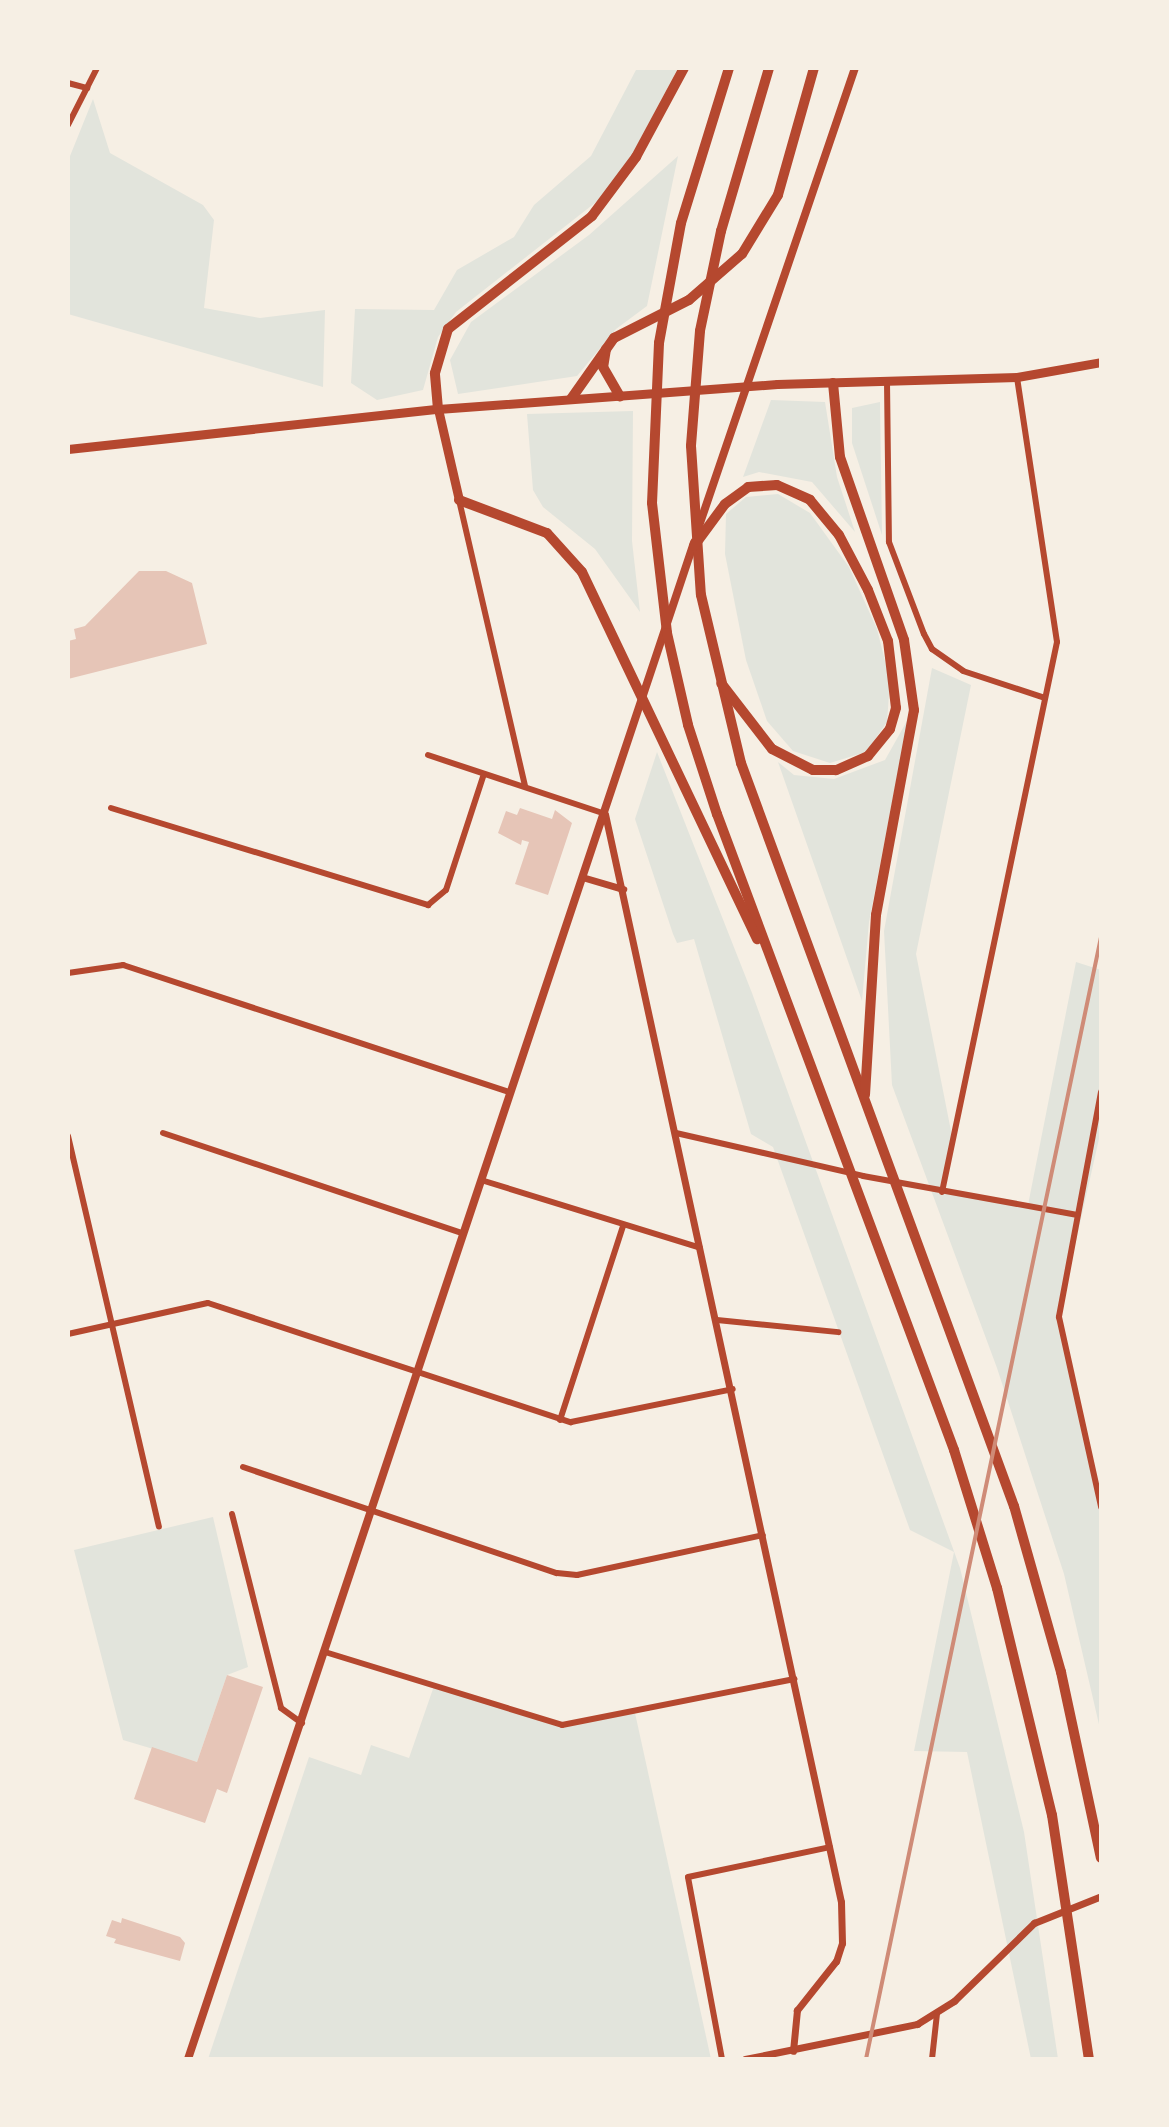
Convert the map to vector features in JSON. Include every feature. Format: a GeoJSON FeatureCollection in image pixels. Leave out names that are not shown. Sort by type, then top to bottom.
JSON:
{"type":"FeatureCollection","features":[{"type":"Feature","properties":{"kind":"highway"},"geometry":{"type":"LineString","coordinates":[[438,409],[435,373],[448,329],[592,216],[636,157],[684,68]]}},
{"type":"Feature","properties":{"kind":"highway"},"geometry":{"type":"LineString","coordinates":[[729,68],[681,223],[666,294],[653,411],[658,578],[675,673],[701,770],[954,1450],[997,1588],[1025,1690],[1065,1887],[1089,2059]]}},
{"type":"Feature","properties":{"kind":"highway"},"geometry":{"type":"LineString","coordinates":[[769,68],[714,258],[692,408],[691,477],[701,595],[717,679],[749,786],[969,1375],[1014,1506],[1061,1672],[1101,1858]]}},
{"type":"Feature","properties":{"kind":"highway"},"geometry":{"type":"LineString","coordinates":[[571,399],[614,338],[689,300],[742,254],[778,195],[814,68]]}},
{"type":"Feature","properties":{"kind":"highway"},"geometry":{"type":"LineString","coordinates":[[614,338],[603,367],[620,397]]}},
{"type":"Feature","properties":{"kind":"highway"},"geometry":{"type":"LineString","coordinates":[[833,383],[840,457],[904,640],[914,710],[876,915],[865,1097]]}},
{"type":"Feature","properties":{"kind":"highway"},"geometry":{"type":"LineString","coordinates":[[691,551],[740,490],[777,485],[810,500],[839,535],[868,590],[888,641],[896,708],[884,740],[868,756],[847,767],[813,770],[772,749],[717,679]]}},
{"type":"Feature","properties":{"kind":"highway"},"geometry":{"type":"LineString","coordinates":[[459,500],[525,523],[563,548],[587,581],[630,665],[657,730],[783,992]]}},
{"type":"Feature","properties":{"kind":"main road"},"geometry":{"type":"LineString","coordinates":[[188,2059],[745,387],[855,68]]}},
{"type":"Feature","properties":{"kind":"main road"},"geometry":{"type":"LineString","coordinates":[[68,449],[438,409],[745,387],[1017,377],[1101,362]]}},
{"type":"Feature","properties":{"kind":"main road"},"geometry":{"type":"LineString","coordinates":[[438,409],[459,500]]}},
{"type":"Feature","properties":{"kind":"street"},"geometry":{"type":"LineString","coordinates":[[68,125],[97,68]]}},
{"type":"Feature","properties":{"kind":"street"},"geometry":{"type":"LineString","coordinates":[[68,83],[87,88]]}},
{"type":"Feature","properties":{"kind":"street"},"geometry":{"type":"LineString","coordinates":[[942,1192],[1058,624],[1017,377]]}},
{"type":"Feature","properties":{"kind":"street"},"geometry":{"type":"LineString","coordinates":[[887,382],[889,542],[924,634],[932,649],[963,671],[1045,698]]}},
{"type":"Feature","properties":{"kind":"street"},"geometry":{"type":"LineString","coordinates":[[459,500],[525,785]]}},
{"type":"Feature","properties":{"kind":"street"},"geometry":{"type":"LineString","coordinates":[[428,755],[605,814],[733,1389],[841,1902],[842,1943],[836,1961],[797,2010],[793,2051]]}},
{"type":"Feature","properties":{"kind":"street"},"geometry":{"type":"LineString","coordinates":[[111,808],[428,905],[446,890],[484,774]]}},
{"type":"Feature","properties":{"kind":"street"},"geometry":{"type":"LineString","coordinates":[[582,877],[623,889]]}},
{"type":"Feature","properties":{"kind":"street"},"geometry":{"type":"LineString","coordinates":[[68,973],[123,965],[509,1092]]}},
{"type":"Feature","properties":{"kind":"street"},"geometry":{"type":"LineString","coordinates":[[1101,1092],[1059,1317],[1101,1507]]}},
{"type":"Feature","properties":{"kind":"street"},"geometry":{"type":"LineString","coordinates":[[163,1133],[464,1234]]}},
{"type":"Feature","properties":{"kind":"street"},"geometry":{"type":"LineString","coordinates":[[676,1133],[863,1176],[1077,1215]]}},
{"type":"Feature","properties":{"kind":"street"},"geometry":{"type":"LineString","coordinates":[[68,1136],[159,1527]]}},
{"type":"Feature","properties":{"kind":"street"},"geometry":{"type":"LineString","coordinates":[[1091,1152],[1101,1149]]}},
{"type":"Feature","properties":{"kind":"street"},"geometry":{"type":"LineString","coordinates":[[481,1180],[700,1248]]}},
{"type":"Feature","properties":{"kind":"street"},"geometry":{"type":"LineString","coordinates":[[560,1420],[623,1226]]}},
{"type":"Feature","properties":{"kind":"street"},"geometry":{"type":"LineString","coordinates":[[68,1334],[208,1303],[560,1420],[579,1423],[733,1389]]}},
{"type":"Feature","properties":{"kind":"street"},"geometry":{"type":"LineString","coordinates":[[717,1320],[838,1332]]}},
{"type":"Feature","properties":{"kind":"street"},"geometry":{"type":"LineString","coordinates":[[243,1467],[577,1575],[763,1535]]}},
{"type":"Feature","properties":{"kind":"street"},"geometry":{"type":"LineString","coordinates":[[232,1514],[281,1708],[302,1723]]}},
{"type":"Feature","properties":{"kind":"street"},"geometry":{"type":"LineString","coordinates":[[325,1652],[562,1725],[794,1679]]}},
{"type":"Feature","properties":{"kind":"street"},"geometry":{"type":"LineString","coordinates":[[722,2059],[688,1877],[830,1847]]}},
{"type":"Feature","properties":{"kind":"street"},"geometry":{"type":"LineString","coordinates":[[745,2059],[900,2030],[937,2014],[1034,1923],[1101,1896]]}},
{"type":"Feature","properties":{"kind":"street"},"geometry":{"type":"LineString","coordinates":[[932,2059],[937,2014]]}},
{"type":"Feature","properties":{"kind":"shaded area"},"geometry":{"type":"Polygon","coordinates":[[[637,68],[678,68],[632,155],[600,199],[456,312],[438,337],[423,390],[377,400],[351,383],[355,309],[434,310],[457,270],[514,237],[534,205],[591,156],[637,68]]]}},
{"type":"Feature","properties":{"kind":"shaded area"},"geometry":{"type":"Polygon","coordinates":[[[93,99],[110,153],[203,205],[214,220],[204,308],[260,318],[325,310],[323,387],[68,314],[68,161],[93,99]]]}},
{"type":"Feature","properties":{"kind":"shaded area"},"geometry":{"type":"Polygon","coordinates":[[[678,156],[647,306],[616,329],[577,376],[458,394],[450,360],[471,322],[589,235],[678,156]]]}},
{"type":"Feature","properties":{"kind":"shaded area"},"geometry":{"type":"Polygon","coordinates":[[[771,400],[825,402],[837,477],[855,532],[812,482],[759,472],[743,477],[771,400]]]}},
{"type":"Feature","properties":{"kind":"shaded area"},"geometry":{"type":"Polygon","coordinates":[[[880,402],[882,535],[852,443],[852,408],[880,402]]]}},
{"type":"Feature","properties":{"kind":"shaded area"},"geometry":{"type":"Polygon","coordinates":[[[633,411],[632,541],[640,612],[595,549],[543,507],[533,490],[527,414],[633,411]]]}},
{"type":"Feature","properties":{"kind":"shaded area"},"geometry":{"type":"Polygon","coordinates":[[[778,494],[810,513],[849,567],[877,629],[890,681],[887,722],[866,752],[830,763],[793,751],[767,721],[746,660],[725,554],[726,514],[746,497],[778,494]]]}},
{"type":"Feature","properties":{"kind":"shaded area"},"geometry":{"type":"Polygon","coordinates":[[[932,668],[971,685],[916,954],[952,1136],[944,1191],[1028,1205],[1076,962],[1101,970],[1101,1130],[1059,1316],[1101,1518],[1101,1733],[1064,1574],[997,1368],[892,1085],[884,931],[932,668]]]}},
{"type":"Feature","properties":{"kind":"shaded area"},"geometry":{"type":"Polygon","coordinates":[[[908,719],[869,922],[862,1001],[778,762],[794,775],[834,779],[885,760],[908,719]]]}},
{"type":"Feature","properties":{"kind":"shaded area"},"geometry":{"type":"Polygon","coordinates":[[[657,752],[752,993],[960,1568],[1024,1832],[1058,2059],[1031,2059],[967,1752],[914,1751],[954,1552],[910,1530],[773,1147],[751,1134],[694,939],[677,943],[673,934],[635,819],[657,752]]]}},
{"type":"Feature","properties":{"kind":"shaded area"},"geometry":{"type":"Polygon","coordinates":[[[213,1517],[248,1667],[227,1675],[197,1762],[123,1740],[74,1550],[213,1517]]]}},
{"type":"Feature","properties":{"kind":"shaded area"},"geometry":{"type":"Polygon","coordinates":[[[434,1686],[565,1725],[635,1713],[711,2059],[208,2059],[309,1757],[361,1775],[371,1745],[409,1758],[434,1686]]]}},
{"type":"Feature","properties":{"kind":"building"},"geometry":{"type":"Polygon","coordinates":[[[139,571],[166,571],[192,583],[207,644],[68,679],[68,641],[76,639],[74,629],[85,626],[139,571]]]}},
{"type":"Feature","properties":{"kind":"building"},"geometry":{"type":"Polygon","coordinates":[[[520,808],[552,819],[555,810],[572,823],[548,895],[515,884],[529,842],[522,840],[521,845],[498,833],[506,811],[517,815],[520,808]]]}},
{"type":"Feature","properties":{"kind":"building"},"geometry":{"type":"Polygon","coordinates":[[[227,1675],[263,1687],[227,1793],[217,1789],[205,1823],[134,1799],[152,1747],[197,1762],[227,1675]]]}},
{"type":"Feature","properties":{"kind":"building"},"geometry":{"type":"Polygon","coordinates":[[[122,1918],[180,1937],[185,1943],[180,1961],[114,1943],[116,1939],[106,1936],[112,1920],[121,1923],[122,1918]]]}},
{"type":"Feature","properties":{"kind":"railway"},"geometry":{"type":"LineString","coordinates":[[866,2059],[1101,937]]}}]}
